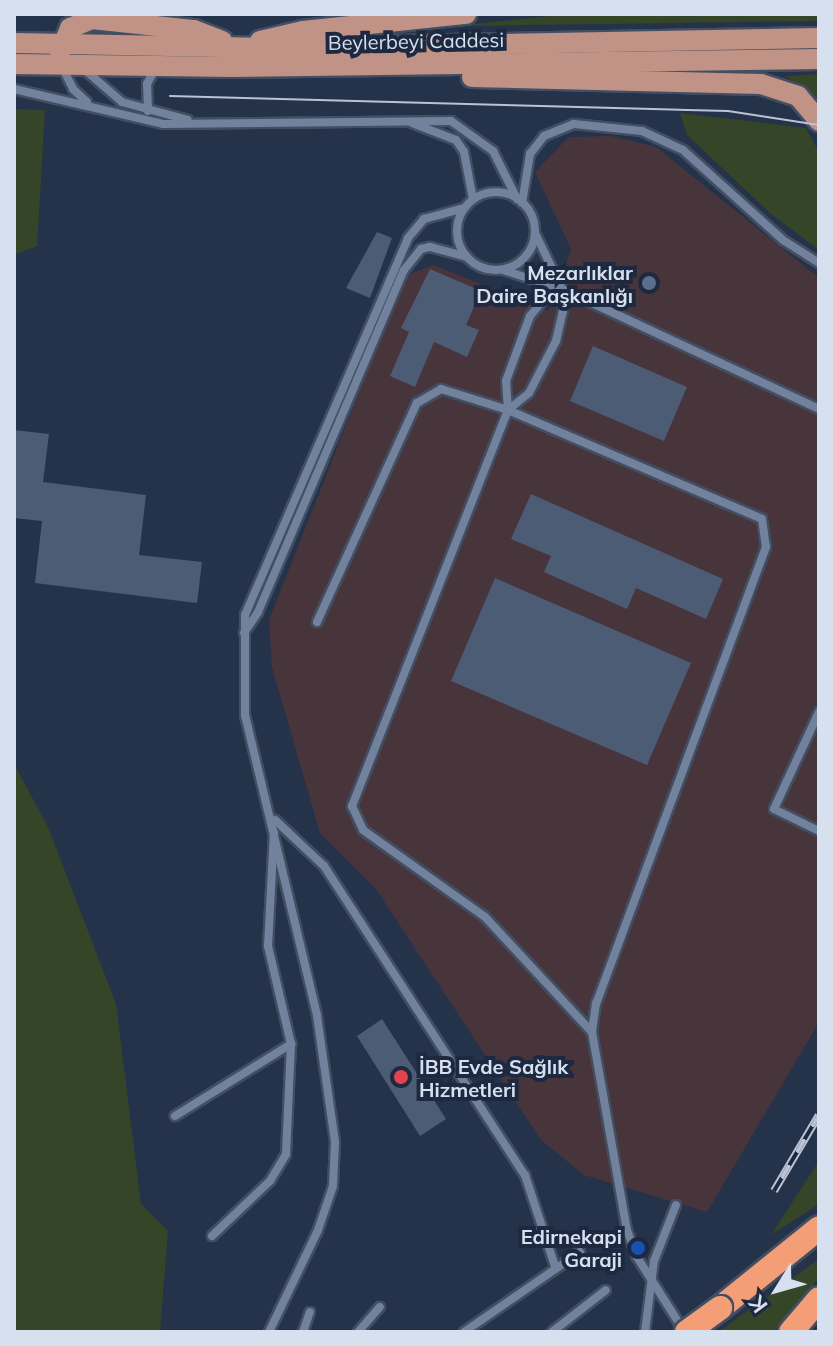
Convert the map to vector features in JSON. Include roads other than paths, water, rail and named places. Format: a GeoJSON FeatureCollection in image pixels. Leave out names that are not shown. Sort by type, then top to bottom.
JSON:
{"type":"FeatureCollection","features":[{"type":"Feature","properties":{"kind":"highway"},"geometry":{"type":"LineString","coordinates":[[720,1308],[819,1228]]}},
{"type":"Feature","properties":{"kind":"highway"},"geometry":{"type":"LineString","coordinates":[[686,1332],[819,1244]]}},
{"type":"Feature","properties":{"kind":"highway"},"geometry":{"type":"LineString","coordinates":[[791,1332],[819,1299]]}},
{"type":"Feature","properties":{"kind":"main road"},"geometry":{"type":"LineString","coordinates":[[252,43],[303,31],[466,14]]}},
{"type":"Feature","properties":{"kind":"main road","name":"Beylerbeyi Caddesi"},"geometry":{"type":"LineString","coordinates":[[67,57],[70,28],[92,19],[194,30],[225,44],[252,43],[285,48],[810,49]]}},
{"type":"Feature","properties":{"kind":"main road","name":"Beylerbeyi Caddesi"},"geometry":{"type":"LineString","coordinates":[[14,43],[67,57],[156,67],[377,65],[810,49]]}},
{"type":"Feature","properties":{"kind":"main road","name":"Beylerbeyi Caddesi"},"geometry":{"type":"LineString","coordinates":[[14,64],[67,57]]}},
{"type":"Feature","properties":{"kind":"main road"},"geometry":{"type":"LineString","coordinates":[[377,65],[474,77],[761,84],[798,96],[819,121]]}},
{"type":"Feature","properties":{"kind":"lane"},"geometry":{"type":"LineString","coordinates":[[67,57],[73,89],[90,106]]}},
{"type":"Feature","properties":{"kind":"lane"},"geometry":{"type":"LineString","coordinates":[[67,57],[111,95],[148,111],[195,122]]}},
{"type":"Feature","properties":{"kind":"lane"},"geometry":{"type":"LineString","coordinates":[[148,111],[147,84],[156,67]]}},
{"type":"Feature","properties":{"kind":"lane"},"geometry":{"type":"LineString","coordinates":[[14,89],[163,124],[451,121],[480,138],[503,166],[562,289],[556,341],[529,393],[508,410]]}},
{"type":"Feature","properties":{"kind":"lane"},"geometry":{"type":"LineString","coordinates":[[403,122],[456,140],[464,152],[473,199]]}},
{"type":"Feature","properties":{"kind":"lane"},"geometry":{"type":"LineString","coordinates":[[519,201],[530,154],[544,136],[574,124],[642,131],[683,150],[783,240],[819,263]]}},
{"type":"Feature","properties":{"kind":"lane"},"geometry":{"type":"LineString","coordinates":[[519,201],[497,192],[473,199],[464,208],[457,233],[467,257],[477,266],[503,270],[562,289],[819,409]]}},
{"type":"Feature","properties":{"kind":"lane"},"geometry":{"type":"LineString","coordinates":[[269,1332],[318,1230],[333,1186],[335,1142],[317,1015],[274,820],[245,716],[245,615],[290,502],[408,238],[424,219],[464,208]]}},
{"type":"Feature","properties":{"kind":"lane"},"geometry":{"type":"LineString","coordinates":[[503,270],[526,256],[535,233]]}},
{"type":"Feature","properties":{"kind":"lane"},"geometry":{"type":"LineString","coordinates":[[244,634],[258,612],[404,270],[421,249],[430,247],[467,257]]}},
{"type":"Feature","properties":{"kind":"lane"},"geometry":{"type":"LineString","coordinates":[[562,289],[544,299],[530,316],[506,381],[508,410],[352,806],[353,817],[485,917],[592,1032]]}},
{"type":"Feature","properties":{"kind":"lane"},"geometry":{"type":"LineString","coordinates":[[317,622],[417,403],[441,389],[508,410],[753,514],[767,529],[766,547],[596,1003],[592,1032],[621,1205],[637,1257],[686,1332]]}},
{"type":"Feature","properties":{"kind":"lane"},"geometry":{"type":"LineString","coordinates":[[819,712],[774,809],[819,831]]}},
{"type":"Feature","properties":{"kind":"lane"},"geometry":{"type":"LineString","coordinates":[[212,1236],[270,1181],[286,1154],[291,1044],[268,946],[274,820]]}},
{"type":"Feature","properties":{"kind":"lane"},"geometry":{"type":"LineString","coordinates":[[274,820],[324,866],[525,1175],[555,1266]]}},
{"type":"Feature","properties":{"kind":"lane"},"geometry":{"type":"LineString","coordinates":[[175,1116],[291,1044]]}},
{"type":"Feature","properties":{"kind":"lane"},"geometry":{"type":"LineString","coordinates":[[645,1332],[651,1279],[676,1205]]}},
{"type":"Feature","properties":{"kind":"lane"},"geometry":{"type":"LineString","coordinates":[[464,1332],[555,1266],[580,1252]]}},
{"type":"Feature","properties":{"kind":"lane"},"geometry":{"type":"LineString","coordinates":[[552,1332],[606,1290]]}},
{"type":"Feature","properties":{"kind":"lane"},"geometry":{"type":"LineString","coordinates":[[358,1332],[380,1307]]}},
{"type":"Feature","properties":{"kind":"lane"},"geometry":{"type":"LineString","coordinates":[[303,1332],[310,1312]]}},
{"type":"Feature","properties":{"kind":"tram line"},"geometry":{"type":"LineString","coordinates":[[170,96],[728,111],[819,125]]}},
{"type":"Feature","properties":{"kind":"railway"},"geometry":{"type":"LineString","coordinates":[[774,1191],[819,1115]]}},
{"type":"Feature","properties":{"kind":"place","name":"Mezarlıklar Daire Başkanlığı"},"geometry":{"type":"Point","coordinates":[649,283]}},
{"type":"Feature","properties":{"kind":"place","name":"İBB Evde Sağlık Hizmetleri"},"geometry":{"type":"Point","coordinates":[401,1077]}},
{"type":"Feature","properties":{"kind":"place","name":"Edirnekapi Garaji"},"geometry":{"type":"Point","coordinates":[638,1248]}}]}
